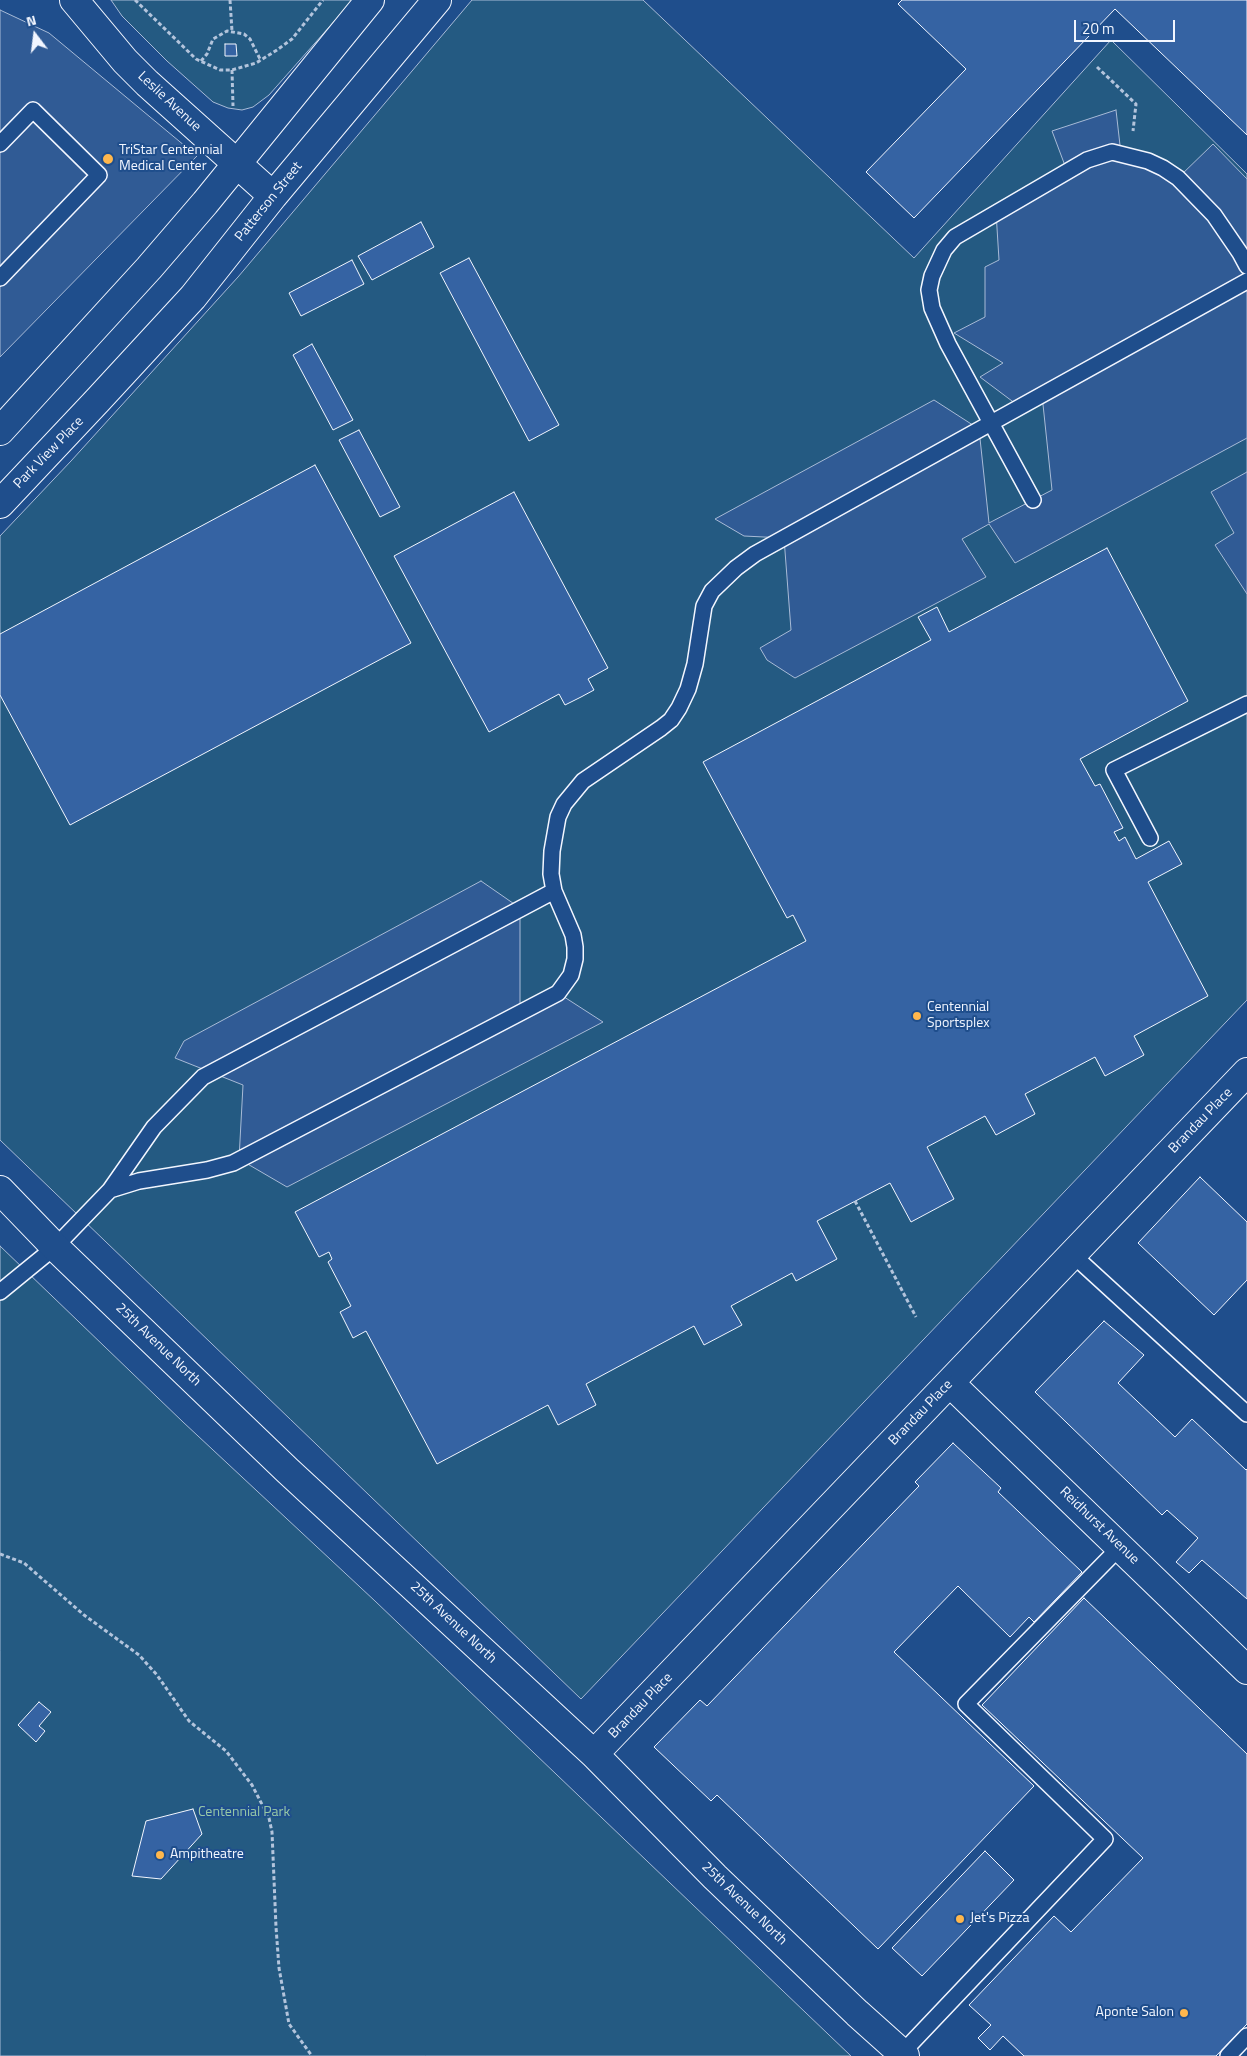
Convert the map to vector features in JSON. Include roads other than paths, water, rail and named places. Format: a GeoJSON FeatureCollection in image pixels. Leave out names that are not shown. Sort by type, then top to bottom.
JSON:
{"type":"FeatureCollection","features":[{"type":"Feature","properties":{"kind":"street","name":"Leslie Avenue"},"geometry":{"type":"LineString","coordinates":[[74,0],[125,61],[147,83],[272,196]]}},
{"type":"Feature","properties":{"kind":"street"},"geometry":{"type":"LineString","coordinates":[[0,431],[150,268],[370,0]]}},
{"type":"Feature","properties":{"kind":"street","name":"Patterson Street"},"geometry":{"type":"LineString","coordinates":[[97,402],[192,297],[272,196],[437,0]]}},
{"type":"Feature","properties":{"kind":"street","name":"Park View Place"},"geometry":{"type":"LineString","coordinates":[[0,504],[97,402]]}},
{"type":"Feature","properties":{"kind":"street","name":"Brandau Place"},"geometry":{"type":"LineString","coordinates":[[594,1754],[1072,1254],[1244,1080]]}},
{"type":"Feature","properties":{"kind":"street","name":"25th Avenue North"},"geometry":{"type":"LineString","coordinates":[[0,1190],[56,1247],[298,1480],[594,1754],[722,1883],[903,2055]]}},
{"type":"Feature","properties":{"kind":"street","name":"Reidhurst Avenue"},"geometry":{"type":"LineString","coordinates":[[950,1382],[1247,1670]]}},
{"type":"Feature","properties":{"kind":"lane"},"geometry":{"type":"LineString","coordinates":[[0,144],[33,110],[99,175],[0,278]]}},
{"type":"Feature","properties":{"kind":"lane"},"geometry":{"type":"LineString","coordinates":[[1032,500],[948,344],[932,308],[929,290],[937,263],[954,237],[1087,160],[1112,152],[1148,161],[1178,178],[1214,215],[1247,266]]}},
{"type":"Feature","properties":{"kind":"lane"},"geometry":{"type":"LineString","coordinates":[[110,1190],[139,1181],[207,1170],[232,1163],[558,993],[570,975],[575,959],[575,947],[573,936],[554,891],[551,874],[552,851],[558,817],[572,793],[593,772],[662,728],[671,720],[685,698],[695,664],[704,606],[712,591],[754,554],[1247,281]]}},
{"type":"Feature","properties":{"kind":"lane"},"geometry":{"type":"LineString","coordinates":[[1150,838],[1114,770],[1247,704]]}},
{"type":"Feature","properties":{"kind":"lane"},"geometry":{"type":"LineString","coordinates":[[0,1292],[56,1247],[110,1190],[154,1127],[203,1077],[554,891]]}},
{"type":"Feature","properties":{"kind":"lane"},"geometry":{"type":"LineString","coordinates":[[1072,1254],[1247,1414]]}},
{"type":"Feature","properties":{"kind":"lane"},"geometry":{"type":"LineString","coordinates":[[903,2055],[1105,1839],[966,1704],[1120,1546]]}},
{"type":"Feature","properties":{"kind":"lane"},"geometry":{"type":"LineString","coordinates":[[1228,2056],[1247,2036]]}},
{"type":"Feature","properties":{"kind":"place","name":"TriStar Centennial Medical Center"},"geometry":{"type":"Point","coordinates":[108,159]}},
{"type":"Feature","properties":{"kind":"place","name":"Centennial Sportsplex"},"geometry":{"type":"Point","coordinates":[917,1016]}},
{"type":"Feature","properties":{"kind":"place","name":"Ampitheatre"},"geometry":{"type":"Point","coordinates":[160,1855]}},
{"type":"Feature","properties":{"kind":"place","name":"Jet's Pizza"},"geometry":{"type":"Point","coordinates":[960,1919]}},
{"type":"Feature","properties":{"kind":"place","name":"Aponte Salon"},"geometry":{"type":"Point","coordinates":[1184,2013]}},
{"type":"Feature","properties":{"kind":"park label","name":"Centennial Park"},"geometry":{"type":"Point","coordinates":[244,1813]}}]}
